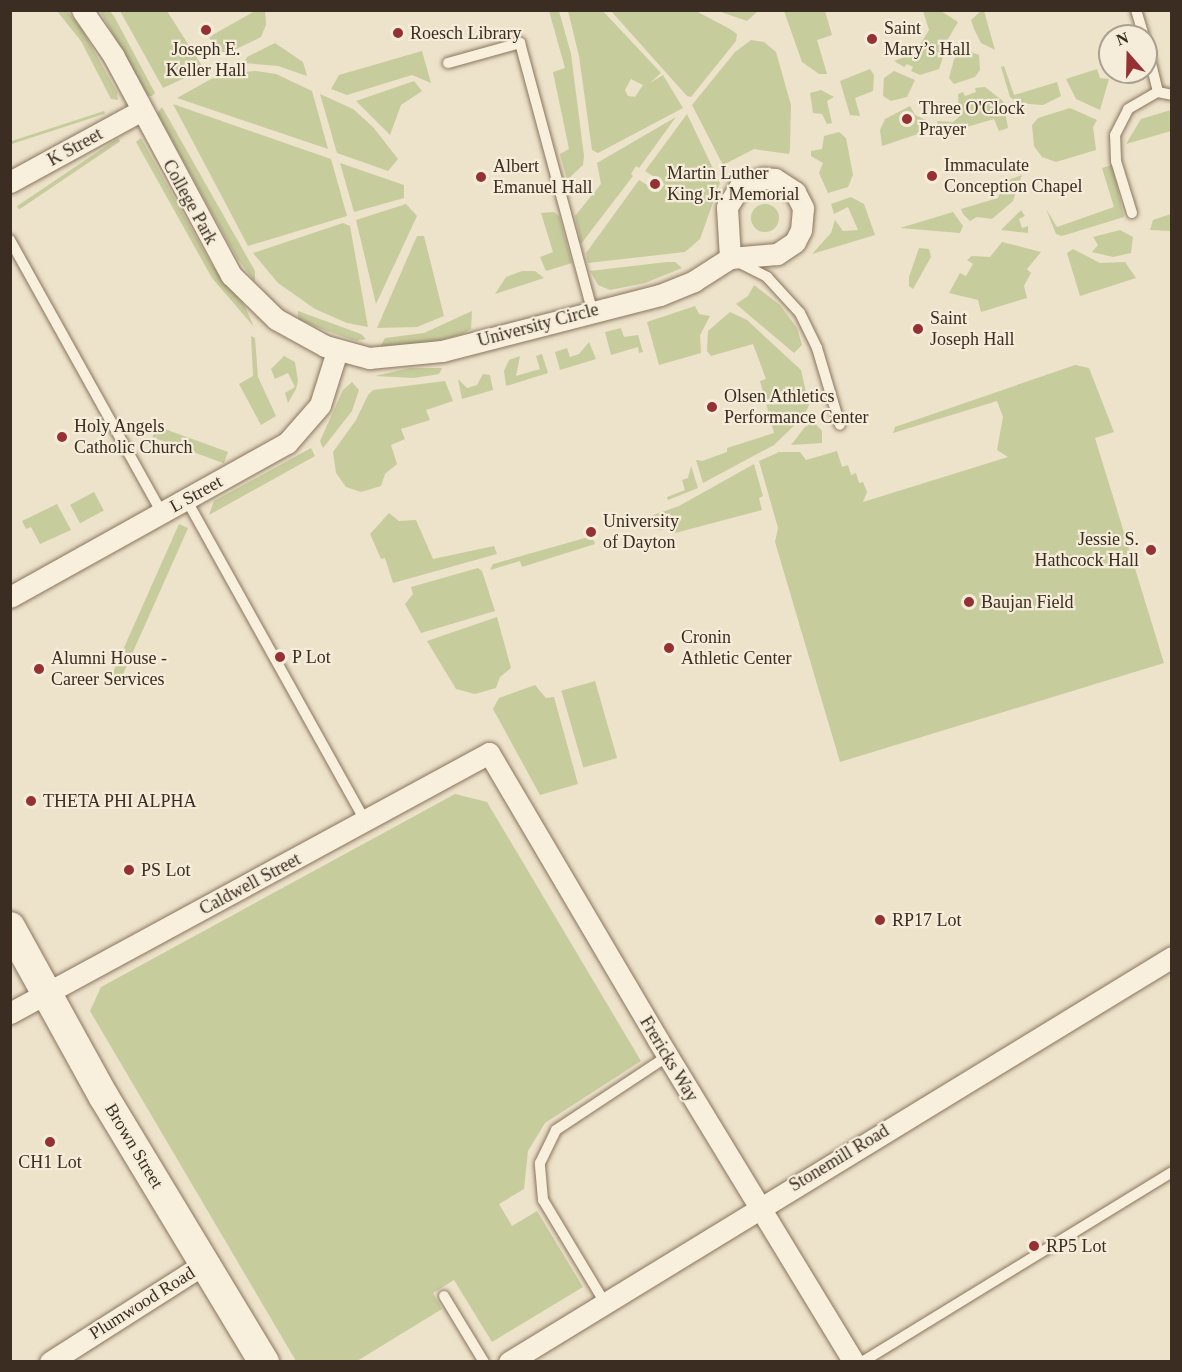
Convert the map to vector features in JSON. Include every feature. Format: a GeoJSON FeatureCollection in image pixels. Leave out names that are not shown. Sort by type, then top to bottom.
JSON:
{"type":"FeatureCollection","features":[{"type":"Feature","properties":{"kind":"street","name":"College Park"},"geometry":{"type":"LineString","coordinates":[[84,12],[113,55],[140,111],[235,280],[276,319],[337,351]]}},
{"type":"Feature","properties":{"kind":"street","name":"K Street"},"geometry":{"type":"LineString","coordinates":[[10,182],[140,111]]}},
{"type":"Feature","properties":{"kind":"street","name":"University Circle"},"geometry":{"type":"LineString","coordinates":[[337,351],[369,358],[421,355],[677,288],[730,258]]}},
{"type":"Feature","properties":{"kind":"street","name":"L Street"},"geometry":{"type":"LineString","coordinates":[[10,597],[296,436],[320,405],[337,351]]}},
{"type":"Feature","properties":{"kind":"street","name":"Caldwell Street"},"geometry":{"type":"LineString","coordinates":[[10,1013],[489,753]]}},
{"type":"Feature","properties":{"kind":"street","name":"Frericks Way"},"geometry":{"type":"LineString","coordinates":[[489,753],[668,1056],[854,1362]]}},
{"type":"Feature","properties":{"kind":"street","name":"Brown Street"},"geometry":{"type":"LineString","coordinates":[[10,927],[204,1264],[264,1362]]}},
{"type":"Feature","properties":{"kind":"street","name":"Stonemill Road"},"geometry":{"type":"LineString","coordinates":[[509,1362],[760,1206],[1172,957]]}},
{"type":"Feature","properties":{"kind":"street","name":"Plumwood Road"},"geometry":{"type":"LineString","coordinates":[[50,1362],[204,1264]]}},
{"type":"Feature","properties":{"kind":"lane"},"geometry":{"type":"LineString","coordinates":[[448,63],[520,44],[592,309]]}},
{"type":"Feature","properties":{"kind":"lane"},"geometry":{"type":"LineString","coordinates":[[1156,84],[1158,92]]}},
{"type":"Feature","properties":{"kind":"lane"},"geometry":{"type":"LineString","coordinates":[[1132,213],[1116,160],[1115,135],[1128,109],[1158,92],[1172,95]]}},
{"type":"Feature","properties":{"kind":"lane"},"geometry":{"type":"LineString","coordinates":[[10,240],[162,513]]}},
{"type":"Feature","properties":{"kind":"lane"},"geometry":{"type":"LineString","coordinates":[[730,258],[767,277],[800,313],[817,348],[840,425]]}},
{"type":"Feature","properties":{"kind":"lane"},"geometry":{"type":"LineString","coordinates":[[186,499],[365,821]]}},
{"type":"Feature","properties":{"kind":"lane"},"geometry":{"type":"LineString","coordinates":[[605,1303],[543,1200],[540,1163],[556,1130],[668,1056]]}},
{"type":"Feature","properties":{"kind":"lane"},"geometry":{"type":"LineString","coordinates":[[862,1362],[1172,1172]]}},
{"type":"Feature","properties":{"kind":"lane"},"geometry":{"type":"LineString","coordinates":[[444,1296],[484,1362]]}},
{"type":"Feature","properties":{"kind":"green space"},"geometry":{"type":"Polygon","coordinates":[[[57,11],[67,11],[81,28],[117,92],[118,100],[111,99],[81,41],[57,11]]]}},
{"type":"Feature","properties":{"kind":"green space"},"geometry":{"type":"Polygon","coordinates":[[[100,11],[110,11],[115,18],[155,93],[152,96],[148,96],[100,11]]]}},
{"type":"Feature","properties":{"kind":"green space"},"geometry":{"type":"Polygon","coordinates":[[[120,11],[167,11],[204,69],[163,88],[120,11]]]}},
{"type":"Feature","properties":{"kind":"green space"},"geometry":{"type":"Polygon","coordinates":[[[255,11],[265,11],[266,25],[261,37],[228,53],[217,51],[209,37],[255,11]]]}},
{"type":"Feature","properties":{"kind":"green space"},"geometry":{"type":"Polygon","coordinates":[[[549,11],[559,11],[571,54],[584,156],[583,165],[567,180],[560,154],[569,149],[553,72],[565,68],[549,11]]]}},
{"type":"Feature","properties":{"kind":"green space"},"geometry":{"type":"Polygon","coordinates":[[[568,11],[603,11],[661,73],[650,83],[663,75],[683,108],[598,153],[592,150],[579,56],[568,11]],[[631,79],[625,90],[628,96],[635,97],[643,85],[631,79]]]}},
{"type":"Feature","properties":{"kind":"green space"},"geometry":{"type":"Polygon","coordinates":[[[611,11],[696,11],[737,34],[736,41],[691,97],[687,96],[611,11]]]}},
{"type":"Feature","properties":{"kind":"green space"},"geometry":{"type":"Polygon","coordinates":[[[718,11],[758,11],[747,21],[718,11]]]}},
{"type":"Feature","properties":{"kind":"green space"},"geometry":{"type":"Polygon","coordinates":[[[784,11],[825,11],[832,35],[817,40],[827,74],[819,74],[802,62],[784,11]]]}},
{"type":"Feature","properties":{"kind":"green space"},"geometry":{"type":"Polygon","coordinates":[[[923,11],[941,11],[958,22],[938,56],[943,57],[939,69],[920,75],[911,71],[913,67],[907,64],[904,67],[894,61],[915,53],[929,30],[923,11]]]}},
{"type":"Feature","properties":{"kind":"green space"},"geometry":{"type":"Polygon","coordinates":[[[984,11],[995,50],[981,43],[974,29],[971,20],[984,11]]]}},
{"type":"Feature","properties":{"kind":"green space"},"geometry":{"type":"Polygon","coordinates":[[[751,40],[764,42],[776,52],[791,105],[789,154],[754,149],[723,165],[692,105],[735,52],[751,40]]]}},
{"type":"Feature","properties":{"kind":"green space"},"geometry":{"type":"Polygon","coordinates":[[[275,43],[303,62],[307,76],[278,66],[244,63],[247,57],[275,43]]]}},
{"type":"Feature","properties":{"kind":"green space"},"geometry":{"type":"Polygon","coordinates":[[[964,49],[979,55],[980,70],[975,77],[954,84],[949,78],[954,59],[964,49]]]}},
{"type":"Feature","properties":{"kind":"green space"},"geometry":{"type":"Polygon","coordinates":[[[422,51],[431,83],[412,75],[347,95],[331,89],[339,75],[422,51]]]}},
{"type":"Feature","properties":{"kind":"green space"},"geometry":{"type":"Polygon","coordinates":[[[1004,66],[1014,95],[1057,82],[1061,96],[1043,105],[1017,103],[1010,97],[1001,67],[1004,66]]]}},
{"type":"Feature","properties":{"kind":"green space"},"geometry":{"type":"Polygon","coordinates":[[[870,69],[874,75],[873,91],[855,98],[860,116],[850,115],[840,81],[870,69]]]}},
{"type":"Feature","properties":{"kind":"green space"},"geometry":{"type":"Polygon","coordinates":[[[1097,69],[1098,84],[1108,84],[1100,110],[1076,99],[1066,79],[1097,69]]]}},
{"type":"Feature","properties":{"kind":"green space"},"geometry":{"type":"Polygon","coordinates":[[[256,71],[276,74],[312,91],[328,149],[177,98],[220,74],[256,71]]]}},
{"type":"Feature","properties":{"kind":"green space"},"geometry":{"type":"Polygon","coordinates":[[[894,71],[915,80],[907,97],[891,101],[883,96],[884,78],[894,71]]]}},
{"type":"Feature","properties":{"kind":"green space"},"geometry":{"type":"Polygon","coordinates":[[[414,81],[422,91],[401,105],[390,135],[356,101],[414,81]]]}},
{"type":"Feature","properties":{"kind":"green space"},"geometry":{"type":"Polygon","coordinates":[[[985,87],[1003,101],[1008,128],[999,131],[994,119],[946,133],[944,126],[939,128],[937,121],[953,122],[959,117],[958,94],[963,92],[965,96],[976,92],[975,88],[985,87]]]}},
{"type":"Feature","properties":{"kind":"green space"},"geometry":{"type":"Polygon","coordinates":[[[821,90],[834,97],[827,101],[832,123],[827,124],[822,114],[813,113],[810,93],[821,90]]]}},
{"type":"Feature","properties":{"kind":"green space"},"geometry":{"type":"Polygon","coordinates":[[[320,94],[353,109],[373,127],[398,159],[388,171],[337,153],[320,94]]]}},
{"type":"Feature","properties":{"kind":"green space"},"geometry":{"type":"Polygon","coordinates":[[[173,104],[331,159],[347,216],[248,246],[173,104]]]}},
{"type":"Feature","properties":{"kind":"green space"},"geometry":{"type":"Polygon","coordinates":[[[910,106],[915,115],[928,121],[930,130],[882,146],[880,130],[885,119],[910,106]]]}},
{"type":"Feature","properties":{"kind":"green space"},"geometry":{"type":"Polygon","coordinates":[[[162,107],[255,271],[255,282],[237,258],[157,113],[162,107]]]}},
{"type":"Feature","properties":{"kind":"green space"},"geometry":{"type":"Polygon","coordinates":[[[1070,108],[1097,120],[1093,127],[1096,150],[1056,162],[1042,157],[1034,146],[1032,125],[1038,118],[1070,108]]]}},
{"type":"Feature","properties":{"kind":"green space"},"geometry":{"type":"Polygon","coordinates":[[[1171,110],[1171,131],[1126,144],[1141,119],[1171,110]]]}},
{"type":"Feature","properties":{"kind":"green space"},"geometry":{"type":"Polygon","coordinates":[[[104,111],[105,114],[10,145],[10,142],[104,111]]]}},
{"type":"Feature","properties":{"kind":"green space"},"geometry":{"type":"Polygon","coordinates":[[[687,114],[720,183],[700,239],[685,252],[588,263],[586,253],[639,180],[658,192],[665,184],[645,171],[687,114]]]}},
{"type":"Feature","properties":{"kind":"green space"},"geometry":{"type":"Polygon","coordinates":[[[676,117],[639,168],[636,166],[631,174],[633,176],[581,244],[575,216],[601,184],[597,163],[676,117]]]}},
{"type":"Feature","properties":{"kind":"green space"},"geometry":{"type":"Polygon","coordinates":[[[839,132],[846,138],[853,175],[848,187],[828,193],[819,173],[823,163],[811,156],[811,151],[822,149],[824,136],[839,132]]]}},
{"type":"Feature","properties":{"kind":"green space"},"geometry":{"type":"Polygon","coordinates":[[[118,138],[120,141],[19,210],[17,206],[118,138]]]}},
{"type":"Feature","properties":{"kind":"green space"},"geometry":{"type":"Polygon","coordinates":[[[141,138],[211,264],[245,306],[254,327],[212,278],[136,142],[141,138]]]}},
{"type":"Feature","properties":{"kind":"green space"},"geometry":{"type":"Polygon","coordinates":[[[340,163],[404,185],[404,198],[354,212],[340,163]]]}},
{"type":"Feature","properties":{"kind":"green space"},"geometry":{"type":"Polygon","coordinates":[[[1112,165],[1124,217],[1062,236],[1056,234],[1046,209],[1057,227],[1114,207],[1102,168],[1112,165]]]}},
{"type":"Feature","properties":{"kind":"green space"},"geometry":{"type":"Polygon","coordinates":[[[1022,175],[1013,201],[992,219],[977,217],[970,221],[963,214],[961,209],[998,198],[1005,181],[1022,175]]]}},
{"type":"Feature","properties":{"kind":"green space"},"geometry":{"type":"Polygon","coordinates":[[[851,197],[864,204],[875,235],[812,254],[831,233],[835,220],[843,231],[858,230],[848,207],[834,214],[831,204],[851,197]]]}},
{"type":"Feature","properties":{"kind":"green space"},"geometry":{"type":"Polygon","coordinates":[[[406,204],[417,216],[376,304],[356,220],[406,204]]]}},
{"type":"Feature","properties":{"kind":"green space"},"geometry":{"type":"Polygon","coordinates":[[[765,204],[775,208],[779,218],[775,228],[765,232],[755,228],[751,218],[755,208],[765,204]]]}},
{"type":"Feature","properties":{"kind":"green space"},"geometry":{"type":"Polygon","coordinates":[[[1021,210],[1025,216],[1019,219],[1022,228],[1028,226],[1028,233],[1001,230],[1021,210]]]}},
{"type":"Feature","properties":{"kind":"green space"},"geometry":{"type":"Polygon","coordinates":[[[554,212],[559,216],[572,263],[546,271],[540,257],[553,252],[541,213],[554,212]]]}},
{"type":"Feature","properties":{"kind":"green space"},"geometry":{"type":"Polygon","coordinates":[[[953,212],[963,226],[960,233],[900,228],[953,212]]]}},
{"type":"Feature","properties":{"kind":"green space"},"geometry":{"type":"Polygon","coordinates":[[[1171,214],[1171,231],[1150,230],[1153,220],[1171,214]]]}},
{"type":"Feature","properties":{"kind":"green space"},"geometry":{"type":"Polygon","coordinates":[[[343,223],[350,226],[368,327],[347,323],[315,309],[278,283],[253,253],[343,223]]]}},
{"type":"Feature","properties":{"kind":"green space"},"geometry":{"type":"Polygon","coordinates":[[[1120,230],[1133,237],[1131,253],[1113,257],[1092,252],[1098,245],[1093,237],[1120,230]]]}},
{"type":"Feature","properties":{"kind":"green space"},"geometry":{"type":"Polygon","coordinates":[[[417,236],[424,236],[444,316],[417,327],[377,328],[417,236]]]}},
{"type":"Feature","properties":{"kind":"green space"},"geometry":{"type":"Polygon","coordinates":[[[1002,242],[1041,252],[1027,269],[1031,273],[1024,286],[1027,298],[981,312],[978,300],[949,293],[960,273],[966,276],[973,264],[967,260],[972,256],[990,257],[1002,242]]]}},
{"type":"Feature","properties":{"kind":"green space"},"geometry":{"type":"Polygon","coordinates":[[[919,248],[929,249],[931,257],[913,289],[909,286],[909,277],[919,248]]]}},
{"type":"Feature","properties":{"kind":"green space"},"geometry":{"type":"Polygon","coordinates":[[[1073,249],[1100,263],[1125,262],[1136,278],[1080,296],[1067,253],[1073,249]]]}},
{"type":"Feature","properties":{"kind":"green space"},"geometry":{"type":"Polygon","coordinates":[[[675,262],[682,268],[645,283],[610,290],[598,285],[590,271],[675,262]]]}},
{"type":"Feature","properties":{"kind":"green space"},"geometry":{"type":"Polygon","coordinates":[[[522,271],[535,271],[544,278],[495,294],[506,277],[522,271]]]}},
{"type":"Feature","properties":{"kind":"green space"},"geometry":{"type":"Polygon","coordinates":[[[754,285],[780,305],[797,328],[802,345],[794,353],[736,304],[748,296],[754,285]]]}},
{"type":"Feature","properties":{"kind":"green space"},"geometry":{"type":"Polygon","coordinates":[[[695,306],[699,314],[710,316],[700,335],[701,353],[659,365],[647,322],[695,306]]]}},
{"type":"Feature","properties":{"kind":"green space"},"geometry":{"type":"Polygon","coordinates":[[[298,311],[361,334],[366,339],[356,341],[324,330],[298,319],[298,311]]]}},
{"type":"Feature","properties":{"kind":"green space"},"geometry":{"type":"Polygon","coordinates":[[[472,311],[471,329],[462,334],[434,342],[380,347],[385,338],[424,333],[472,311]]]}},
{"type":"Feature","properties":{"kind":"green space"},"geometry":{"type":"Polygon","coordinates":[[[730,312],[747,320],[801,370],[809,405],[804,416],[774,445],[703,483],[696,460],[702,461],[727,452],[727,448],[774,433],[760,381],[766,379],[753,344],[711,356],[707,351],[708,331],[730,312]]]}},
{"type":"Feature","properties":{"kind":"green space"},"geometry":{"type":"Polygon","coordinates":[[[621,328],[624,337],[638,335],[643,352],[639,353],[638,347],[611,355],[605,332],[621,328]]]}},
{"type":"Feature","properties":{"kind":"green space"},"geometry":{"type":"Polygon","coordinates":[[[251,336],[255,338],[258,377],[276,416],[261,425],[239,384],[253,376],[251,336]]]}},
{"type":"Feature","properties":{"kind":"green space"},"geometry":{"type":"Polygon","coordinates":[[[589,342],[596,359],[560,370],[555,352],[567,348],[570,357],[579,354],[589,342]]]}},
{"type":"Feature","properties":{"kind":"green space"},"geometry":{"type":"Polygon","coordinates":[[[542,354],[548,373],[506,386],[504,371],[509,360],[520,356],[516,376],[540,369],[536,356],[542,354]]]}},
{"type":"Feature","properties":{"kind":"green space"},"geometry":{"type":"Polygon","coordinates":[[[284,356],[295,362],[298,381],[288,403],[285,393],[295,387],[288,373],[275,379],[271,369],[284,356]]]}},
{"type":"Feature","properties":{"kind":"green space","name":"Baujan Field"},"geometry":{"type":"Polygon","coordinates":[[[1075,365],[1089,368],[1114,432],[1095,438],[1164,663],[840,762],[775,542],[778,528],[759,461],[779,452],[800,452],[806,460],[837,451],[842,467],[848,465],[851,475],[856,473],[859,483],[863,482],[867,492],[863,502],[1008,457],[997,450],[1003,417],[997,401],[893,433],[895,427],[1075,365]]]}},
{"type":"Feature","properties":{"kind":"green space"},"geometry":{"type":"Polygon","coordinates":[[[410,368],[442,368],[439,374],[414,378],[375,376],[410,368]]]}},
{"type":"Feature","properties":{"kind":"green space"},"geometry":{"type":"Polygon","coordinates":[[[483,374],[490,375],[493,390],[462,399],[458,379],[467,388],[477,385],[483,374]]]}},
{"type":"Feature","properties":{"kind":"green space"},"geometry":{"type":"Polygon","coordinates":[[[445,381],[453,401],[426,410],[430,420],[401,429],[405,439],[391,445],[397,464],[385,474],[381,486],[361,492],[346,487],[336,473],[333,452],[356,420],[368,395],[373,390],[445,381]]]}},
{"type":"Feature","properties":{"kind":"green space"},"geometry":{"type":"Polygon","coordinates":[[[352,382],[359,390],[352,411],[323,448],[320,441],[343,390],[352,382]]]}},
{"type":"Feature","properties":{"kind":"green space"},"geometry":{"type":"Polygon","coordinates":[[[814,422],[822,431],[822,443],[791,445],[805,427],[814,422]]]}},
{"type":"Feature","properties":{"kind":"green space"},"geometry":{"type":"Polygon","coordinates":[[[157,426],[228,452],[224,463],[152,437],[157,426]]]}},
{"type":"Feature","properties":{"kind":"green space"},"geometry":{"type":"Polygon","coordinates":[[[311,448],[315,456],[209,515],[214,501],[311,448]]]}},
{"type":"Feature","properties":{"kind":"green space"},"geometry":{"type":"Polygon","coordinates":[[[754,464],[763,496],[759,498],[762,510],[675,533],[673,527],[660,530],[649,527],[645,518],[679,506],[754,464]]]}},
{"type":"Feature","properties":{"kind":"green space"},"geometry":{"type":"Polygon","coordinates":[[[691,466],[698,488],[668,500],[667,497],[685,490],[682,480],[688,478],[691,466]]]}},
{"type":"Feature","properties":{"kind":"green space"},"geometry":{"type":"Polygon","coordinates":[[[94,492],[104,511],[80,523],[70,505],[94,492]]]}},
{"type":"Feature","properties":{"kind":"green space"},"geometry":{"type":"Polygon","coordinates":[[[57,504],[71,530],[40,544],[31,527],[26,529],[22,521],[57,504]]]}},
{"type":"Feature","properties":{"kind":"green space"},"geometry":{"type":"Polygon","coordinates":[[[389,513],[399,521],[416,520],[433,559],[494,546],[497,554],[393,583],[385,558],[381,559],[370,534],[389,513]]]}},
{"type":"Feature","properties":{"kind":"green space"},"geometry":{"type":"Polygon","coordinates":[[[179,524],[188,528],[119,683],[110,679],[179,524]]]}},
{"type":"Feature","properties":{"kind":"green space"},"geometry":{"type":"Polygon","coordinates":[[[592,536],[595,544],[522,567],[520,561],[490,570],[493,564],[592,536]]]}},
{"type":"Feature","properties":{"kind":"green space"},"geometry":{"type":"Polygon","coordinates":[[[478,568],[482,571],[495,611],[421,633],[405,604],[413,594],[411,587],[478,568]]]}},
{"type":"Feature","properties":{"kind":"green space"},"geometry":{"type":"Polygon","coordinates":[[[497,617],[511,668],[500,677],[496,688],[475,694],[456,689],[427,641],[497,617]]]}},
{"type":"Feature","properties":{"kind":"green space"},"geometry":{"type":"Polygon","coordinates":[[[595,681],[617,758],[583,768],[561,691],[595,681]]]}},
{"type":"Feature","properties":{"kind":"green space"},"geometry":{"type":"Polygon","coordinates":[[[535,685],[546,698],[554,697],[578,784],[540,795],[493,709],[499,698],[535,685]]]}},
{"type":"Feature","properties":{"kind":"green space"},"geometry":{"type":"Polygon","coordinates":[[[455,794],[487,802],[641,1061],[545,1123],[528,1151],[524,1189],[499,1204],[512,1226],[537,1211],[583,1287],[492,1342],[454,1280],[433,1293],[442,1309],[357,1361],[296,1361],[90,1011],[101,987],[455,794]]]}},
{"type":"Feature","properties":{"kind":"place","name":"Joseph E. Keller Hall"},"geometry":{"type":"Point","coordinates":[206,30]}},
{"type":"Feature","properties":{"kind":"place","name":"Roesch Library"},"geometry":{"type":"Point","coordinates":[398,33]}},
{"type":"Feature","properties":{"kind":"place","name":"Saint Mary’s Hall"},"geometry":{"type":"Point","coordinates":[872,39]}},
{"type":"Feature","properties":{"kind":"place","name":"Three O'Clock Prayer"},"geometry":{"type":"Point","coordinates":[907,119]}},
{"type":"Feature","properties":{"kind":"place","name":"Immaculate Conception Chapel"},"geometry":{"type":"Point","coordinates":[932,176]}},
{"type":"Feature","properties":{"kind":"place","name":"Albert Emanuel Hall"},"geometry":{"type":"Point","coordinates":[481,177]}},
{"type":"Feature","properties":{"kind":"place","name":"Martin Luther King Jr. Memorial"},"geometry":{"type":"Point","coordinates":[655,184]}},
{"type":"Feature","properties":{"kind":"place","name":"Saint Joseph Hall"},"geometry":{"type":"Point","coordinates":[918,329]}},
{"type":"Feature","properties":{"kind":"place","name":"Olsen Athletics Performance Center"},"geometry":{"type":"Point","coordinates":[712,407]}},
{"type":"Feature","properties":{"kind":"place","name":"Holy Angels Catholic Church"},"geometry":{"type":"Point","coordinates":[62,437]}},
{"type":"Feature","properties":{"kind":"place","name":"University of Dayton"},"geometry":{"type":"Point","coordinates":[591,532]}},
{"type":"Feature","properties":{"kind":"place","name":"Jessie S. Hathcock Hall"},"geometry":{"type":"Point","coordinates":[1151,550]}},
{"type":"Feature","properties":{"kind":"place","name":"Baujan Field"},"geometry":{"type":"Point","coordinates":[969,602]}},
{"type":"Feature","properties":{"kind":"place","name":"Cronin Athletic Center"},"geometry":{"type":"Point","coordinates":[669,648]}},
{"type":"Feature","properties":{"kind":"place","name":"P Lot"},"geometry":{"type":"Point","coordinates":[280,657]}},
{"type":"Feature","properties":{"kind":"place","name":"Alumni House - Career Services"},"geometry":{"type":"Point","coordinates":[39,669]}},
{"type":"Feature","properties":{"kind":"place","name":"THETA PHI ALPHA"},"geometry":{"type":"Point","coordinates":[31,801]}},
{"type":"Feature","properties":{"kind":"place","name":"PS Lot"},"geometry":{"type":"Point","coordinates":[129,870]}},
{"type":"Feature","properties":{"kind":"place","name":"RP17 Lot"},"geometry":{"type":"Point","coordinates":[880,920]}},
{"type":"Feature","properties":{"kind":"place","name":"CH1 Lot"},"geometry":{"type":"Point","coordinates":[50,1142]}},
{"type":"Feature","properties":{"kind":"place","name":"RP5 Lot"},"geometry":{"type":"Point","coordinates":[1034,1246]}}]}
